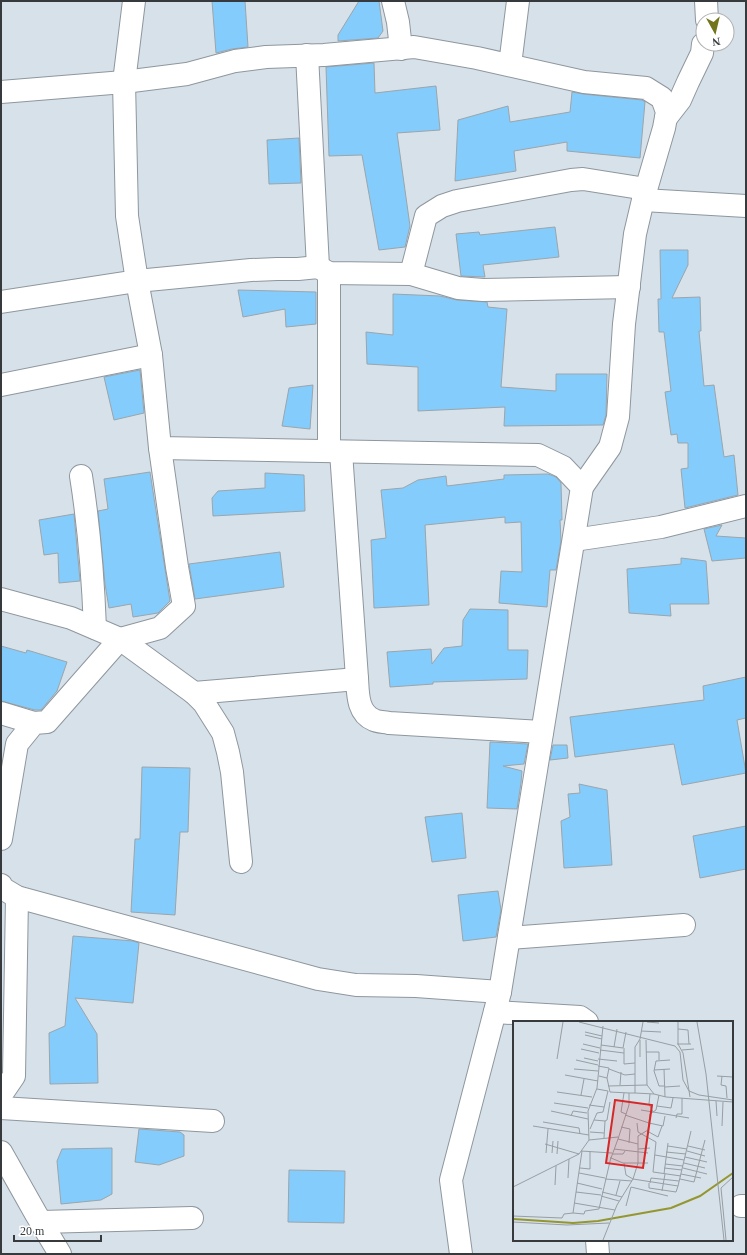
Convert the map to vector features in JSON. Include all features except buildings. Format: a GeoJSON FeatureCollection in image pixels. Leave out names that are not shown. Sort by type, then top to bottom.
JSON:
{"type":"FeatureCollection","features":[{"type":"Feature","properties":{"kind":"street"},"geometry":{"type":"LineString","coordinates":[[1,713],[34,723],[47,722],[120,639],[160,628],[184,606],[160,448],[151,355],[137,281],[128,216],[124,82],[134,1]]}},
{"type":"Feature","properties":{"kind":"street"},"geometry":{"type":"LineString","coordinates":[[393,1],[398,22],[401,49]]}},
{"type":"Feature","properties":{"kind":"street"},"geometry":{"type":"LineString","coordinates":[[510,65],[518,1]]}},
{"type":"Feature","properties":{"kind":"street"},"geometry":{"type":"LineString","coordinates":[[706,1],[707,12]]}},
{"type":"Feature","properties":{"kind":"street"},"geometry":{"type":"LineString","coordinates":[[1,92],[124,82],[187,74],[235,61],[266,57],[414,47],[510,65],[584,82],[646,88],[662,98],[667,112],[666,118],[644,194],[635,234],[624,324],[618,418],[610,447],[582,488],[509,938],[497,1002],[451,1180],[461,1254]]}},
{"type":"Feature","properties":{"kind":"street"},"geometry":{"type":"LineString","coordinates":[[666,118],[680,100],[702,52]]}},
{"type":"Feature","properties":{"kind":"street"},"geometry":{"type":"LineString","coordinates":[[307,55],[335,452],[359,704],[366,714],[374,720],[542,732]]}},
{"type":"Feature","properties":{"kind":"street"},"geometry":{"type":"LineString","coordinates":[[411,274],[426,216],[442,206],[457,201],[583,179],[644,194],[746,206]]}},
{"type":"Feature","properties":{"kind":"street"},"geometry":{"type":"LineString","coordinates":[[1,302],[137,281],[251,270],[323,270],[411,274],[458,288],[483,290],[629,287]]}},
{"type":"Feature","properties":{"kind":"street"},"geometry":{"type":"LineString","coordinates":[[1,385],[151,355]]}},
{"type":"Feature","properties":{"kind":"street"},"geometry":{"type":"LineString","coordinates":[[160,448],[538,455],[563,467],[582,488]]}},
{"type":"Feature","properties":{"kind":"street"},"geometry":{"type":"LineString","coordinates":[[81,476],[93,575],[94,628]]}},
{"type":"Feature","properties":{"kind":"street"},"geometry":{"type":"LineString","coordinates":[[574,540],[661,527],[746,506]]}},
{"type":"Feature","properties":{"kind":"street"},"geometry":{"type":"LineString","coordinates":[[1,599],[71,618],[120,639],[194,693],[204,703],[222,733],[228,752],[232,772],[241,862]]}},
{"type":"Feature","properties":{"kind":"street"},"geometry":{"type":"LineString","coordinates":[[194,693],[357,679]]}},
{"type":"Feature","properties":{"kind":"street"},"geometry":{"type":"LineString","coordinates":[[1,839],[17,744],[34,723]]}},
{"type":"Feature","properties":{"kind":"street"},"geometry":{"type":"LineString","coordinates":[[1,1095],[14,1076],[7,891],[318,979],[356,985],[416,986],[580,1017],[586,1021]]}},
{"type":"Feature","properties":{"kind":"street"},"geometry":{"type":"LineString","coordinates":[[509,938],[684,925]]}},
{"type":"Feature","properties":{"kind":"street"},"geometry":{"type":"LineString","coordinates":[[1,1108],[213,1120]]}},
{"type":"Feature","properties":{"kind":"street"},"geometry":{"type":"LineString","coordinates":[[1,1152],[60,1254]]}},
{"type":"Feature","properties":{"kind":"street"},"geometry":{"type":"LineString","coordinates":[[41,1222],[192,1218]]}},
{"type":"Feature","properties":{"kind":"street"},"geometry":{"type":"LineString","coordinates":[[597,1241],[598,1254]]}}]}
